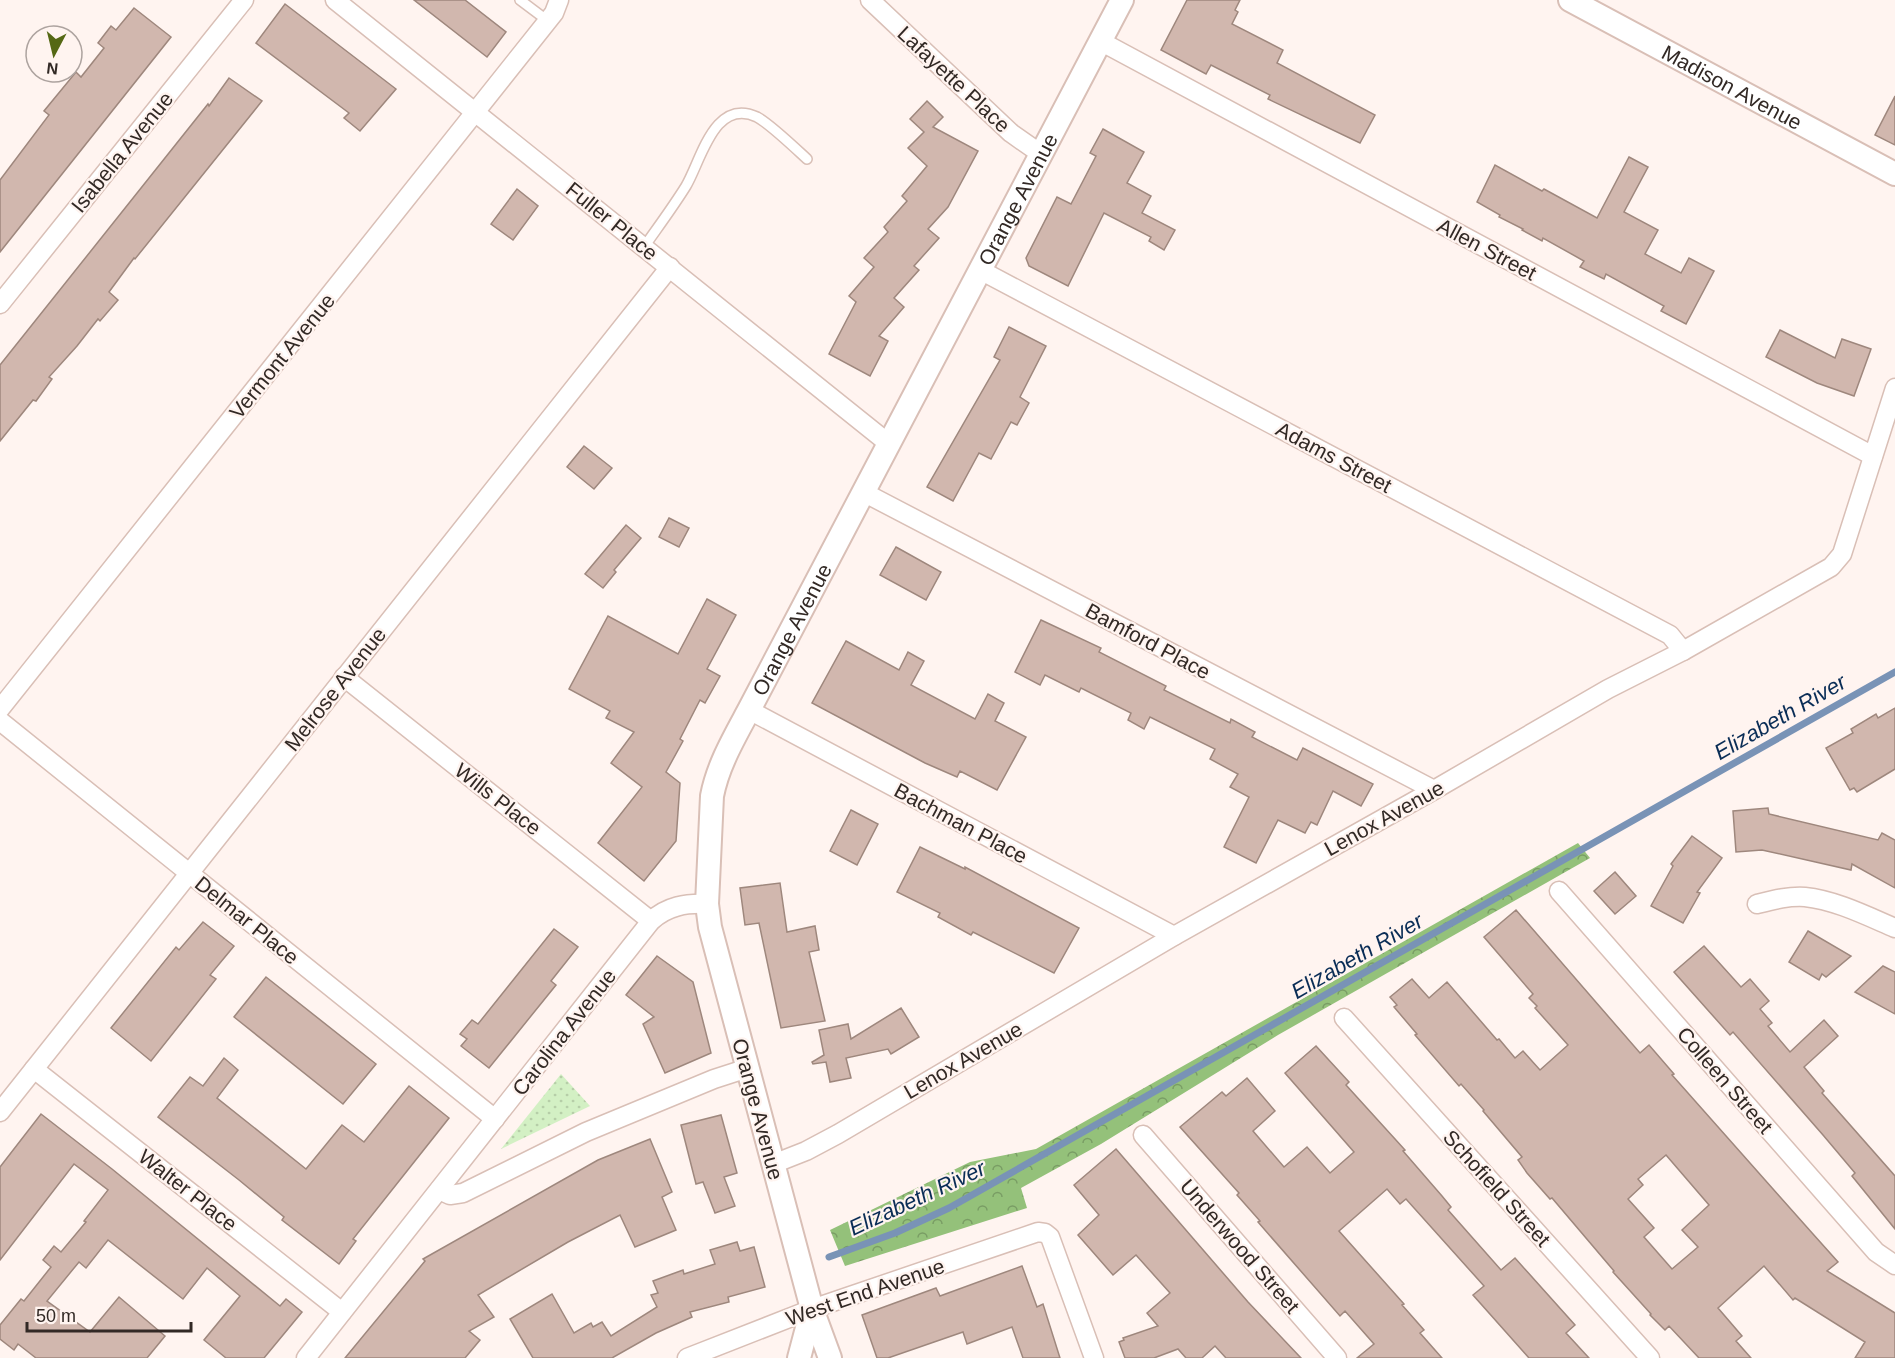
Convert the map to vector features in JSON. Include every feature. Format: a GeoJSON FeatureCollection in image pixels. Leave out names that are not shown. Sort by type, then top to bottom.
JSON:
{"type":"FeatureCollection","features":[{"type":"Feature","properties":{"kind":"street","name":"Isabella Avenue"},"geometry":{"type":"LineString","coordinates":[[0,304],[244,0]]}},
{"type":"Feature","properties":{"kind":"street","name":"Fuller Place"},"geometry":{"type":"LineString","coordinates":[[335,0],[888,443]]}},
{"type":"Feature","properties":{"kind":"street","name":"Vermont Avenue"},"geometry":{"type":"LineString","coordinates":[[0,709],[548,21],[559,0]]}},
{"type":"Feature","properties":{"kind":"street","name":"Lafayette Place"},"geometry":{"type":"LineString","coordinates":[[870,0],[1011,133],[1041,154]]}},
{"type":"Feature","properties":{"kind":"street","name":"Orange Avenue"},"geometry":{"type":"LineString","coordinates":[[830,1358],[812,1309],[712,939],[707,904],[712,796],[715,781],[720,766],[888,443],[1122,0]]}},
{"type":"Feature","properties":{"kind":"street","name":"Madison Avenue"},"geometry":{"type":"LineString","coordinates":[[1570,0],[1895,174]]}},
{"type":"Feature","properties":{"kind":"street","name":"Allen Street"},"geometry":{"type":"LineString","coordinates":[[1100,41],[1873,456]]}},
{"type":"Feature","properties":{"kind":"street","name":"Melrose Avenue"},"geometry":{"type":"LineString","coordinates":[[0,1112],[670,267]]}},
{"type":"Feature","properties":{"kind":"street","name":"Adams Street"},"geometry":{"type":"LineString","coordinates":[[980,270],[1670,635],[1683,651]]}},
{"type":"Feature","properties":{"kind":"street","name":"Lenox Avenue"},"geometry":{"type":"LineString","coordinates":[[773,1164],[806,1151],[838,1134],[1174,936],[1608,689],[1683,651],[1831,567],[1842,554],[1895,388]]}},
{"type":"Feature","properties":{"kind":"street","name":"Bamford Place"},"geometry":{"type":"LineString","coordinates":[[863,492],[1434,790]]}},
{"type":"Feature","properties":{"kind":"street","name":"Wills Place"},"geometry":{"type":"LineString","coordinates":[[344,678],[651,921]]}},
{"type":"Feature","properties":{"kind":"street","name":"Bachman Place"},"geometry":{"type":"LineString","coordinates":[[749,710],[1174,936]]}},
{"type":"Feature","properties":{"kind":"street","name":"Delmar Place"},"geometry":{"type":"LineString","coordinates":[[0,722],[495,1119]]}},
{"type":"Feature","properties":{"kind":"street","name":"Colleen Street"},"geometry":{"type":"LineString","coordinates":[[1559,891],[1876,1252],[1895,1264]]}},
{"type":"Feature","properties":{"kind":"street"},"geometry":{"type":"LineString","coordinates":[[1757,904],[1781,898],[1805,897],[1849,908],[1895,928]]}},
{"type":"Feature","properties":{"kind":"street","name":"Carolina Avenue"},"geometry":{"type":"LineString","coordinates":[[306,1358],[651,921],[675,907],[693,903],[707,904]]}},
{"type":"Feature","properties":{"kind":"street","name":"Schofield Street"},"geometry":{"type":"LineString","coordinates":[[1344,1018],[1650,1358]]}},
{"type":"Feature","properties":{"kind":"street"},"geometry":{"type":"LineString","coordinates":[[439,1190],[450,1195],[463,1193],[586,1132],[714,1079],[748,1068]]}},
{"type":"Feature","properties":{"kind":"street","name":"Walter Place"},"geometry":{"type":"LineString","coordinates":[[34,1069],[342,1312]]}},
{"type":"Feature","properties":{"kind":"street","name":"Underwood Street"},"geometry":{"type":"LineString","coordinates":[[1143,1135],[1337,1358]]}},
{"type":"Feature","properties":{"kind":"street","name":"West End Avenue"},"geometry":{"type":"LineString","coordinates":[[687,1358],[812,1309],[1038,1232],[1050,1237],[1094,1358]]}},
{"type":"Feature","properties":{"kind":"street"},"geometry":{"type":"LineString","coordinates":[[799,1358],[812,1309]]}},
{"type":"Feature","properties":{"kind":"lane"},"geometry":{"type":"LineString","coordinates":[[520,0],[548,21]]}},
{"type":"Feature","properties":{"kind":"lane"},"geometry":{"type":"LineString","coordinates":[[644,247],[687,185],[706,142],[728,117],[738,114],[758,118],[807,159]]}},
{"type":"Feature","properties":{"kind":"green space"},"geometry":{"type":"Polygon","coordinates":[[[1578,843],[1590,858],[1278,1035],[1101,1144],[1021,1188],[1027,1208],[845,1266],[830,1230],[970,1162],[1036,1149],[1578,843]]]}},
{"type":"Feature","properties":{"kind":"green space"},"geometry":{"type":"Polygon","coordinates":[[[561,1074],[590,1106],[501,1149],[561,1074]]]}},
{"type":"Feature","properties":{"kind":"building"},"geometry":{"type":"Polygon","coordinates":[[[414,0],[465,0],[506,32],[487,57],[414,0]]]}},
{"type":"Feature","properties":{"kind":"building"},"geometry":{"type":"Polygon","coordinates":[[[1187,0],[1240,0],[1235,10],[1238,12],[1232,24],[1283,50],[1277,63],[1375,115],[1360,143],[1268,99],[1270,95],[1211,65],[1206,74],[1161,50],[1187,0]]]}},
{"type":"Feature","properties":{"kind":"building"},"geometry":{"type":"Polygon","coordinates":[[[285,4],[396,89],[360,131],[344,118],[349,113],[256,43],[285,4]]]}},
{"type":"Feature","properties":{"kind":"building"},"geometry":{"type":"Polygon","coordinates":[[[134,8],[171,37],[0,252],[0,180],[49,115],[44,111],[66,84],[84,84],[84,73],[104,48],[98,43],[111,26],[116,30],[134,8]]]}},
{"type":"Feature","properties":{"kind":"building"},"geometry":{"type":"Polygon","coordinates":[[[229,78],[262,101],[109,292],[118,300],[100,321],[98,319],[49,377],[52,379],[36,401],[33,400],[0,441],[0,365],[208,104],[209,106],[229,78]]]}},
{"type":"Feature","properties":{"kind":"building"},"geometry":{"type":"Polygon","coordinates":[[[1895,96],[1895,145],[1875,135],[1895,96]]]}},
{"type":"Feature","properties":{"kind":"building"},"geometry":{"type":"Polygon","coordinates":[[[927,101],[943,117],[933,127],[978,151],[948,207],[928,229],[939,238],[914,266],[919,270],[894,298],[904,307],[879,336],[888,341],[870,376],[829,354],[856,302],[849,296],[874,267],[864,258],[888,232],[884,227],[907,201],[902,196],[927,166],[908,148],[924,132],[910,119],[927,101]]]}},
{"type":"Feature","properties":{"kind":"building"},"geometry":{"type":"Polygon","coordinates":[[[1103,129],[1144,152],[1127,183],[1151,196],[1142,213],[1175,230],[1164,250],[1149,241],[1151,237],[1104,213],[1068,286],[1029,266],[1026,258],[1057,197],[1071,204],[1096,156],[1090,153],[1103,129]]]}},
{"type":"Feature","properties":{"kind":"building"},"geometry":{"type":"Polygon","coordinates":[[[1629,157],[1648,167],[1624,212],[1658,230],[1645,254],[1681,273],[1689,258],[1714,271],[1686,324],[1661,311],[1664,306],[1606,274],[1604,279],[1580,267],[1584,261],[1543,238],[1542,241],[1522,230],[1477,202],[1495,165],[1597,218],[1629,157]]]}},
{"type":"Feature","properties":{"kind":"building"},"geometry":{"type":"Polygon","coordinates":[[[517,189],[538,206],[513,240],[491,224],[517,189]]]}},
{"type":"Feature","properties":{"kind":"building"},"geometry":{"type":"Polygon","coordinates":[[[1009,327],[1046,346],[1020,397],[1029,403],[1017,425],[1011,422],[991,459],[979,453],[953,501],[927,487],[1000,360],[994,357],[1009,327]]]}},
{"type":"Feature","properties":{"kind":"building"},"geometry":{"type":"Polygon","coordinates":[[[1780,330],[1835,358],[1842,339],[1871,349],[1854,396],[1817,383],[1766,357],[1780,330]]]}},
{"type":"Feature","properties":{"kind":"building"},"geometry":{"type":"Polygon","coordinates":[[[584,446],[612,468],[594,489],[567,467],[584,446]]]}},
{"type":"Feature","properties":{"kind":"building"},"geometry":{"type":"Polygon","coordinates":[[[669,518],[689,528],[679,547],[659,537],[669,518]]]}},
{"type":"Feature","properties":{"kind":"building"},"geometry":{"type":"Polygon","coordinates":[[[626,525],[641,538],[614,570],[616,572],[603,588],[585,574],[626,525]]]}},
{"type":"Feature","properties":{"kind":"building"},"geometry":{"type":"Polygon","coordinates":[[[896,547],[941,572],[926,600],[880,575],[896,547]]]}},
{"type":"Feature","properties":{"kind":"building"},"geometry":{"type":"Polygon","coordinates":[[[707,599],[736,615],[707,669],[720,676],[705,703],[700,700],[680,739],[683,741],[666,772],[680,783],[676,841],[644,881],[598,843],[642,787],[611,763],[634,732],[606,718],[610,711],[569,689],[608,616],[678,654],[707,599]]]}},
{"type":"Feature","properties":{"kind":"building"},"geometry":{"type":"Polygon","coordinates":[[[1041,620],[1101,648],[1099,652],[1166,686],[1164,690],[1230,723],[1231,719],[1255,732],[1252,737],[1297,760],[1303,748],[1373,784],[1361,806],[1333,791],[1317,825],[1311,822],[1305,833],[1278,820],[1256,863],[1224,847],[1249,797],[1230,787],[1238,774],[1210,759],[1215,749],[1150,717],[1144,729],[1128,720],[1131,713],[1081,688],[1079,692],[1045,675],[1040,685],[1015,672],[1041,620]]]}},
{"type":"Feature","properties":{"kind":"building"},"geometry":{"type":"Polygon","coordinates":[[[846,641],[899,670],[908,652],[924,661],[911,685],[975,719],[988,694],[1004,703],[995,721],[1026,737],[997,790],[960,771],[957,777],[925,763],[812,703],[846,641]]]}},
{"type":"Feature","properties":{"kind":"building"},"geometry":{"type":"Polygon","coordinates":[[[1895,708],[1895,769],[1857,792],[1854,788],[1850,790],[1826,748],[1853,733],[1851,729],[1876,714],[1878,718],[1895,708]]]}},
{"type":"Feature","properties":{"kind":"building"},"geometry":{"type":"Polygon","coordinates":[[[1768,808],[1769,814],[1878,840],[1882,833],[1895,840],[1895,888],[1852,864],[1851,870],[1762,850],[1736,852],[1733,811],[1768,808]]]}},
{"type":"Feature","properties":{"kind":"building"},"geometry":{"type":"Polygon","coordinates":[[[851,810],[878,824],[857,865],[830,851],[851,810]]]}},
{"type":"Feature","properties":{"kind":"building"},"geometry":{"type":"Polygon","coordinates":[[[1692,836],[1722,858],[1697,892],[1700,893],[1683,923],[1651,906],[1673,866],[1671,864],[1692,836]]]}},
{"type":"Feature","properties":{"kind":"building"},"geometry":{"type":"Polygon","coordinates":[[[920,847],[965,869],[965,867],[1079,928],[1054,973],[973,932],[971,935],[938,917],[940,913],[897,892],[920,847]]]}},
{"type":"Feature","properties":{"kind":"building"},"geometry":{"type":"Polygon","coordinates":[[[1615,872],[1636,896],[1615,914],[1594,891],[1615,872]]]}},
{"type":"Feature","properties":{"kind":"building"},"geometry":{"type":"Polygon","coordinates":[[[780,883],[787,932],[815,926],[819,950],[809,952],[825,1021],[781,1028],[759,923],[745,925],[740,888],[780,883]]]}},
{"type":"Feature","properties":{"kind":"building"},"geometry":{"type":"Polygon","coordinates":[[[1516,910],[1640,1053],[1649,1045],[1674,1074],[1672,1075],[1838,1262],[1827,1271],[1895,1313],[1895,1358],[1855,1358],[1865,1342],[1795,1298],[1793,1300],[1764,1266],[1718,1308],[1742,1336],[1736,1341],[1751,1358],[1699,1358],[1669,1326],[1665,1330],[1650,1315],[1552,1198],[1550,1199],[1527,1173],[1518,1160],[1522,1157],[1484,1110],[1461,1084],[1459,1086],[1415,1035],[1417,1034],[1394,1007],[1397,1005],[1390,997],[1412,979],[1429,998],[1447,982],[1515,1058],[1523,1051],[1540,1070],[1568,1045],[1535,1008],[1537,1006],[1529,998],[1533,994],[1484,937],[1516,910]],[[1666,1155],[1638,1179],[1643,1185],[1628,1199],[1654,1228],[1644,1237],[1672,1269],[1698,1247],[1682,1230],[1709,1205],[1666,1155]]]}},
{"type":"Feature","properties":{"kind":"building"},"geometry":{"type":"Polygon","coordinates":[[[203,922],[234,946],[210,975],[216,979],[151,1061],[111,1028],[176,947],[179,950],[203,922]]]}},
{"type":"Feature","properties":{"kind":"building"},"geometry":{"type":"Polygon","coordinates":[[[554,929],[578,947],[551,981],[556,985],[489,1068],[461,1046],[467,1039],[460,1034],[472,1020],[478,1024],[554,929]]]}},
{"type":"Feature","properties":{"kind":"building"},"geometry":{"type":"Polygon","coordinates":[[[1808,931],[1851,956],[1826,977],[1822,974],[1819,980],[1789,962],[1808,931]]]}},
{"type":"Feature","properties":{"kind":"building"},"geometry":{"type":"Polygon","coordinates":[[[1704,946],[1741,987],[1750,979],[1769,1001],[1760,1009],[1772,1023],[1768,1026],[1790,1052],[1824,1020],[1838,1036],[1804,1067],[1824,1091],[1822,1093],[1895,1176],[1895,1229],[1852,1176],[1855,1173],[1823,1135],[1733,1032],[1730,1035],[1674,972],[1704,946]]]}},
{"type":"Feature","properties":{"kind":"building"},"geometry":{"type":"Polygon","coordinates":[[[657,956],[693,982],[711,1053],[665,1073],[643,1024],[654,1017],[626,995],[657,956]]]}},
{"type":"Feature","properties":{"kind":"building"},"geometry":{"type":"Polygon","coordinates":[[[1883,966],[1895,972],[1895,1014],[1855,992],[1883,966]]]}},
{"type":"Feature","properties":{"kind":"building"},"geometry":{"type":"Polygon","coordinates":[[[266,977],[376,1064],[343,1104],[234,1017],[266,977]]]}},
{"type":"Feature","properties":{"kind":"building"},"geometry":{"type":"Polygon","coordinates":[[[901,1008],[919,1037],[891,1054],[888,1049],[846,1058],[851,1078],[830,1082],[826,1062],[813,1064],[812,1062],[824,1055],[819,1030],[848,1024],[851,1039],[901,1008]]]}},
{"type":"Feature","properties":{"kind":"building"},"geometry":{"type":"Polygon","coordinates":[[[1316,1046],[1349,1082],[1346,1085],[1405,1150],[1403,1151],[1451,1207],[1448,1210],[1501,1270],[1515,1258],[1575,1325],[1566,1333],[1589,1358],[1529,1358],[1473,1295],[1484,1286],[1406,1199],[1400,1204],[1387,1189],[1339,1231],[1404,1304],[1402,1305],[1424,1330],[1420,1333],[1442,1358],[1357,1358],[1374,1344],[1345,1311],[1340,1316],[1258,1222],[1260,1221],[1237,1195],[1239,1193],[1180,1127],[1222,1092],[1226,1096],[1247,1078],[1275,1111],[1253,1131],[1284,1167],[1307,1147],[1330,1173],[1354,1152],[1285,1073],[1316,1046]]]}},
{"type":"Feature","properties":{"kind":"building"},"geometry":{"type":"Polygon","coordinates":[[[224,1058],[238,1070],[217,1098],[306,1169],[342,1125],[364,1142],[409,1086],[449,1118],[353,1239],[356,1241],[339,1264],[282,1220],[284,1217],[239,1180],[158,1117],[190,1077],[203,1086],[224,1058]]]}},
{"type":"Feature","properties":{"kind":"building"},"geometry":{"type":"Polygon","coordinates":[[[41,1114],[280,1306],[286,1299],[302,1312],[264,1358],[226,1358],[204,1340],[240,1296],[207,1268],[183,1299],[108,1240],[86,1268],[79,1262],[47,1301],[90,1332],[119,1297],[165,1336],[147,1358],[36,1358],[18,1344],[14,1350],[0,1339],[0,1325],[21,1299],[24,1301],[51,1267],[43,1260],[54,1246],[61,1252],[108,1190],[74,1164],[0,1260],[0,1167],[41,1114]]]}},
{"type":"Feature","properties":{"kind":"building"},"geometry":{"type":"Polygon","coordinates":[[[721,1115],[737,1173],[724,1177],[735,1206],[715,1213],[703,1182],[696,1184],[681,1125],[721,1115]]]}},
{"type":"Feature","properties":{"kind":"building"},"geometry":{"type":"Polygon","coordinates":[[[650,1139],[672,1192],[662,1197],[676,1230],[635,1247],[620,1215],[568,1242],[478,1295],[494,1317],[469,1331],[480,1340],[465,1358],[345,1358],[425,1261],[423,1259],[598,1160],[650,1139]]]}},
{"type":"Feature","properties":{"kind":"building"},"geometry":{"type":"Polygon","coordinates":[[[1116,1149],[1248,1302],[1301,1358],[1226,1358],[1215,1346],[1202,1358],[1186,1358],[1178,1349],[1154,1358],[1125,1358],[1119,1342],[1124,1340],[1123,1338],[1158,1326],[1147,1313],[1170,1293],[1136,1255],[1113,1275],[1078,1235],[1099,1215],[1074,1185],[1116,1149]]]}},
{"type":"Feature","properties":{"kind":"building"},"geometry":{"type":"Polygon","coordinates":[[[737,1242],[740,1251],[754,1247],[765,1287],[728,1297],[729,1302],[690,1312],[692,1317],[656,1333],[612,1358],[533,1358],[510,1319],[552,1294],[574,1333],[591,1323],[593,1327],[602,1322],[611,1336],[657,1307],[651,1295],[658,1293],[653,1281],[683,1270],[684,1274],[715,1264],[710,1250],[737,1242]]]}},
{"type":"Feature","properties":{"kind":"building"},"geometry":{"type":"Polygon","coordinates":[[[1022,1266],[1037,1307],[1043,1304],[1060,1358],[1023,1358],[1012,1327],[967,1344],[963,1332],[888,1358],[877,1358],[862,1315],[936,1288],[940,1296],[1022,1266]]]}},
{"type":"Feature","properties":{"kind":"waterway","name":"Elizabeth River"},"geometry":{"type":"LineString","coordinates":[[829,1257],[895,1233],[949,1208],[1895,672]]}}]}
